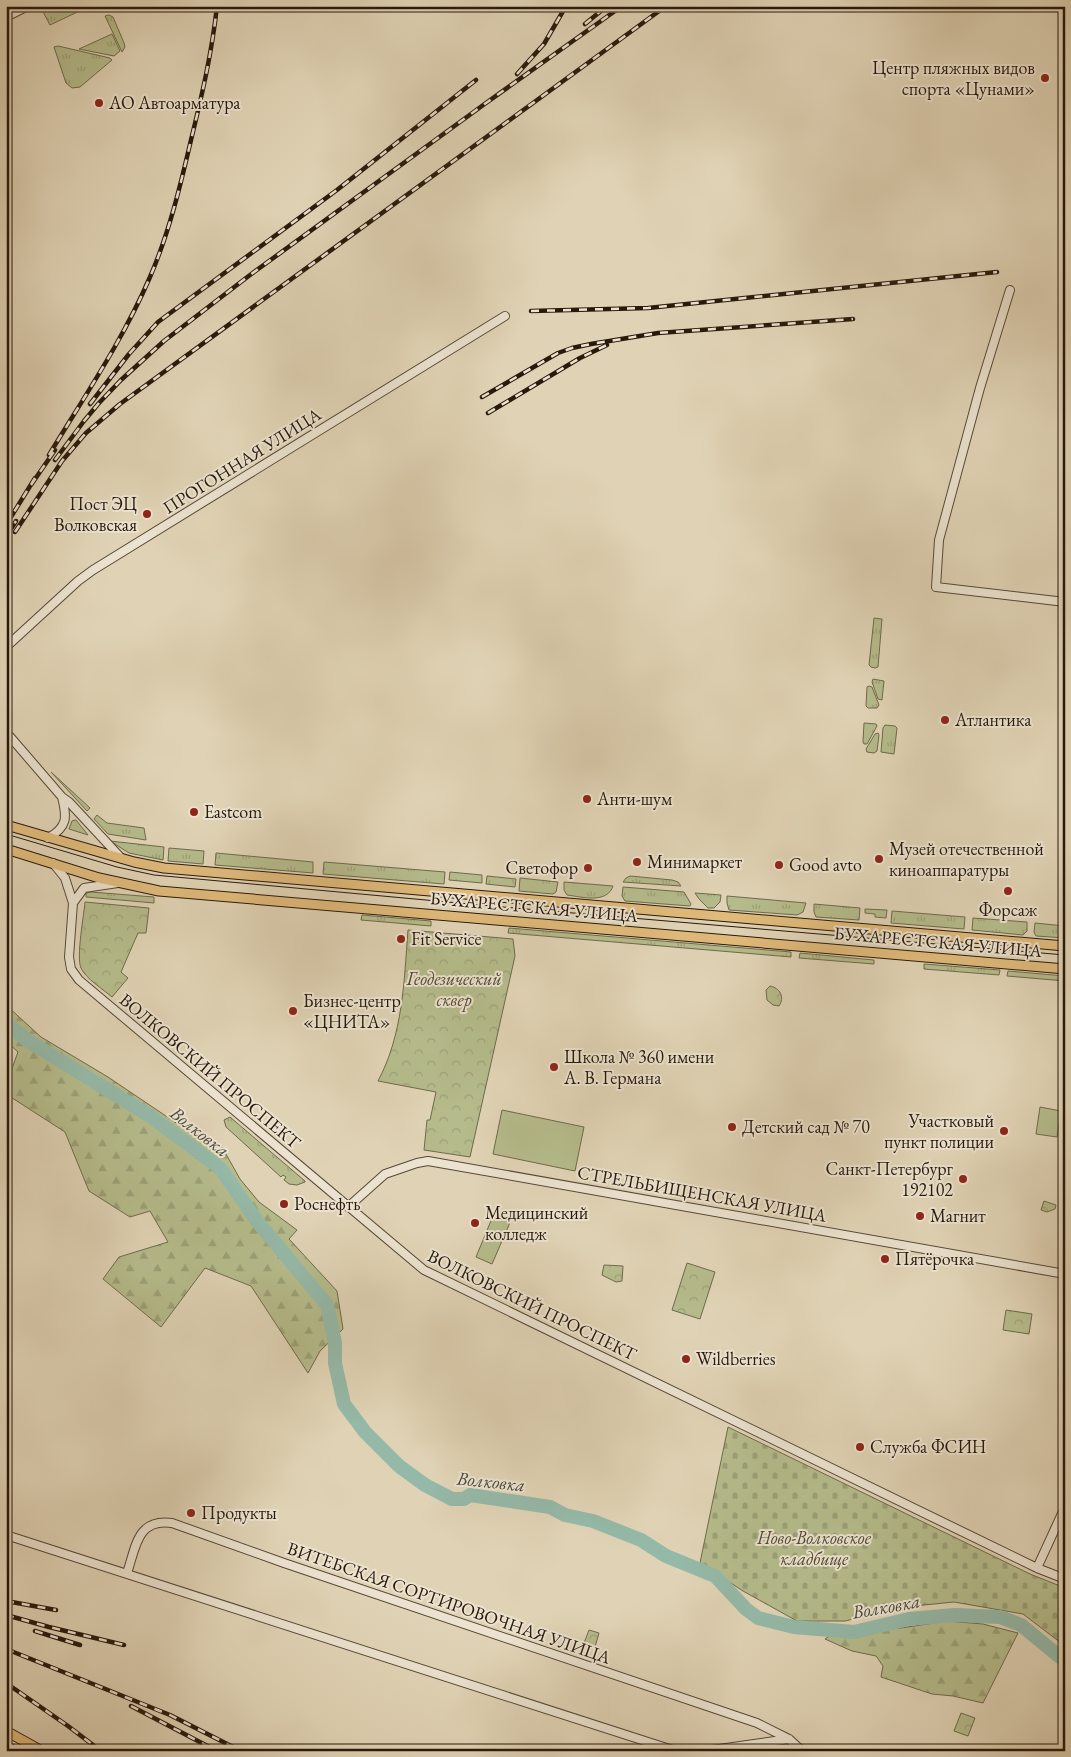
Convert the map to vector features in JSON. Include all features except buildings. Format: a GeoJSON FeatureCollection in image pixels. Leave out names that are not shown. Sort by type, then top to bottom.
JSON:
{"type":"FeatureCollection","features":[{"type":"Feature","properties":{"kind":"main road","name":"БУХАРЕСТСКАЯ УЛИЦА"},"geometry":{"type":"LineString","coordinates":[[6,825],[152,866],[1065,946]]}},
{"type":"Feature","properties":{"kind":"main road","name":"БУХАРЕСТСКАЯ УЛИЦА"},"geometry":{"type":"LineString","coordinates":[[6,849],[118,883],[159,891],[1065,969]]}},
{"type":"Feature","properties":{"kind":"main road"},"geometry":{"type":"LineString","coordinates":[[6,1731],[42,1751]]}},
{"type":"Feature","properties":{"kind":"main road"},"geometry":{"type":"LineString","coordinates":[[6,1746],[14,1751]]}},
{"type":"Feature","properties":{"kind":"street"},"geometry":{"type":"LineString","coordinates":[[6,17],[28,6]]}},
{"type":"Feature","properties":{"kind":"street"},"geometry":{"type":"LineString","coordinates":[[1010,290],[980,388],[939,540],[936,587],[1065,602]]}},
{"type":"Feature","properties":{"kind":"street","name":"ПРОГОННАЯ УЛИЦА"},"geometry":{"type":"LineString","coordinates":[[6,647],[64,593],[93,570],[505,316]]}},
{"type":"Feature","properties":{"kind":"street"},"geometry":{"type":"LineString","coordinates":[[6,732],[62,797],[70,802],[120,858]]}},
{"type":"Feature","properties":{"kind":"street"},"geometry":{"type":"LineString","coordinates":[[48,838],[58,832],[64,824],[66,815],[62,797]]}},
{"type":"Feature","properties":{"kind":"street","name":"ВОЛКОВСКИЙ ПРОСПЕКТ"},"geometry":{"type":"LineString","coordinates":[[53,863],[65,878],[73,903],[68,957],[71,969],[79,980],[416,1264],[429,1273],[1037,1568],[1065,1579]]}},
{"type":"Feature","properties":{"kind":"street"},"geometry":{"type":"LineString","coordinates":[[73,903],[84,888],[118,883]]}},
{"type":"Feature","properties":{"kind":"street","name":"СТРЕЛЬБИЩЕНСКАЯ УЛИЦА"},"geometry":{"type":"LineString","coordinates":[[348,1207],[385,1174],[428,1161],[1065,1274]]}},
{"type":"Feature","properties":{"kind":"street"},"geometry":{"type":"LineString","coordinates":[[1037,1568],[1065,1507]]}},
{"type":"Feature","properties":{"kind":"street","name":"ВИТЕБСКАЯ СОРТИРОВОЧНАЯ УЛИЦА"},"geometry":{"type":"LineString","coordinates":[[127,1573],[140,1534],[144,1528],[155,1523],[172,1523],[284,1563],[744,1718],[789,1739],[802,1751]]}},
{"type":"Feature","properties":{"kind":"street"},"geometry":{"type":"LineString","coordinates":[[6,1535],[676,1751]]}},
{"type":"Feature","properties":{"kind":"street"},"geometry":{"type":"LineString","coordinates":[[705,1751],[789,1739]]}},
{"type":"Feature","properties":{"kind":"green space"},"geometry":{"type":"Polygon","coordinates":[[[44,6],[90,6],[50,25],[41,8],[44,6]]]}},
{"type":"Feature","properties":{"kind":"green space"},"geometry":{"type":"Polygon","coordinates":[[[105,16],[113,17],[124,43],[125,47],[122,52],[105,16]]]}},
{"type":"Feature","properties":{"kind":"green space"},"geometry":{"type":"Polygon","coordinates":[[[112,34],[120,51],[114,56],[79,49],[112,34]]]}},
{"type":"Feature","properties":{"kind":"green space"},"geometry":{"type":"Polygon","coordinates":[[[58,46],[112,60],[80,87],[72,88],[66,83],[54,47],[58,46]]]}},
{"type":"Feature","properties":{"kind":"green space"},"geometry":{"type":"Polygon","coordinates":[[[874,618],[882,619],[878,667],[875,668],[869,665],[874,618]]]}},
{"type":"Feature","properties":{"kind":"green space"},"geometry":{"type":"Polygon","coordinates":[[[873,679],[884,681],[882,700],[878,699],[872,682],[873,679]]]}},
{"type":"Feature","properties":{"kind":"green space"},"geometry":{"type":"Polygon","coordinates":[[[867,687],[872,687],[879,705],[877,708],[868,708],[866,706],[867,687]]]}},
{"type":"Feature","properties":{"kind":"green space"},"geometry":{"type":"Polygon","coordinates":[[[864,723],[876,724],[877,726],[867,744],[863,742],[864,723]]]}},
{"type":"Feature","properties":{"kind":"green space"},"geometry":{"type":"Polygon","coordinates":[[[885,725],[897,728],[894,754],[881,752],[883,728],[885,725]]]}},
{"type":"Feature","properties":{"kind":"green space"},"geometry":{"type":"Polygon","coordinates":[[[878,733],[879,735],[877,751],[874,753],[867,752],[866,749],[875,734],[878,733]]]}},
{"type":"Feature","properties":{"kind":"green space"},"geometry":{"type":"Polygon","coordinates":[[[51,772],[90,808],[87,811],[51,772]]]}},
{"type":"Feature","properties":{"kind":"green space"},"geometry":{"type":"Polygon","coordinates":[[[97,815],[107,823],[144,828],[146,840],[108,834],[94,819],[97,815]]]}},
{"type":"Feature","properties":{"kind":"green space"},"geometry":{"type":"Polygon","coordinates":[[[76,820],[88,835],[69,829],[72,821],[76,820]]]}},
{"type":"Feature","properties":{"kind":"green space"},"geometry":{"type":"Polygon","coordinates":[[[110,841],[164,847],[163,860],[129,853],[110,841]]]}},
{"type":"Feature","properties":{"kind":"green space"},"geometry":{"type":"Polygon","coordinates":[[[169,848],[204,851],[203,864],[168,861],[169,848]]]}},
{"type":"Feature","properties":{"kind":"green space"},"geometry":{"type":"Polygon","coordinates":[[[216,853],[313,862],[313,873],[215,865],[216,853]]]}},
{"type":"Feature","properties":{"kind":"green space"},"geometry":{"type":"Polygon","coordinates":[[[324,862],[445,872],[444,884],[323,874],[324,862]]]}},
{"type":"Feature","properties":{"kind":"green space"},"geometry":{"type":"Polygon","coordinates":[[[450,872],[482,875],[482,883],[449,880],[450,872]]]}},
{"type":"Feature","properties":{"kind":"green space"},"geometry":{"type":"Polygon","coordinates":[[[487,876],[516,879],[515,887],[486,884],[487,876]]]}},
{"type":"Feature","properties":{"kind":"green space"},"geometry":{"type":"Polygon","coordinates":[[[630,876],[672,880],[678,882],[681,886],[623,882],[630,876]]]}},
{"type":"Feature","properties":{"kind":"green space"},"geometry":{"type":"Polygon","coordinates":[[[520,878],[558,882],[556,892],[553,894],[519,891],[520,878]]]}},
{"type":"Feature","properties":{"kind":"green space"},"geometry":{"type":"Polygon","coordinates":[[[564,882],[613,886],[610,892],[605,895],[587,898],[567,895],[564,890],[564,882]]]}},
{"type":"Feature","properties":{"kind":"green space"},"geometry":{"type":"Polygon","coordinates":[[[623,887],[684,892],[691,904],[690,906],[625,901],[622,896],[623,887]]]}},
{"type":"Feature","properties":{"kind":"green space"},"geometry":{"type":"Polygon","coordinates":[[[86,893],[154,897],[154,903],[86,897],[86,893]]]}},
{"type":"Feature","properties":{"kind":"green space"},"geometry":{"type":"Polygon","coordinates":[[[695,893],[721,895],[720,902],[714,908],[708,908],[695,893]]]}},
{"type":"Feature","properties":{"kind":"green space"},"geometry":{"type":"Polygon","coordinates":[[[727,896],[806,903],[803,912],[797,915],[729,910],[727,896]]]}},
{"type":"Feature","properties":{"kind":"green space"},"geometry":{"type":"Polygon","coordinates":[[[85,902],[149,908],[146,933],[138,933],[121,972],[128,978],[112,997],[90,980],[81,968],[80,946],[85,902]]]}},
{"type":"Feature","properties":{"kind":"green space"},"geometry":{"type":"Polygon","coordinates":[[[814,904],[860,908],[859,920],[816,917],[814,904]]]}},
{"type":"Feature","properties":{"kind":"green space"},"geometry":{"type":"Polygon","coordinates":[[[865,909],[887,910],[886,918],[875,917],[875,914],[865,913],[865,909]]]}},
{"type":"Feature","properties":{"kind":"green space"},"geometry":{"type":"Polygon","coordinates":[[[892,911],[965,917],[964,929],[891,923],[892,911]]]}},
{"type":"Feature","properties":{"kind":"green space"},"geometry":{"type":"Polygon","coordinates":[[[362,915],[431,921],[431,926],[361,920],[362,915]]]}},
{"type":"Feature","properties":{"kind":"green space"},"geometry":{"type":"Polygon","coordinates":[[[973,918],[1027,922],[1027,931],[1023,935],[972,930],[973,918]]]}},
{"type":"Feature","properties":{"kind":"green space"},"geometry":{"type":"Polygon","coordinates":[[[1035,923],[1065,926],[1065,938],[1036,936],[1034,932],[1035,923]]]}},
{"type":"Feature","properties":{"kind":"green space"},"geometry":{"type":"Polygon","coordinates":[[[509,928],[791,952],[791,957],[508,933],[509,928]]]}},
{"type":"Feature","properties":{"kind":"green space","name":"Геодезический сквер"},"geometry":{"type":"Polygon","coordinates":[[[408,930],[513,939],[515,956],[470,1157],[424,1150],[427,1120],[430,1120],[436,1092],[378,1081],[393,1045],[401,1007],[408,930]]]}},
{"type":"Feature","properties":{"kind":"green space"},"geometry":{"type":"Polygon","coordinates":[[[800,953],[874,960],[874,964],[799,958],[800,953]]]}},
{"type":"Feature","properties":{"kind":"green space"},"geometry":{"type":"Polygon","coordinates":[[[924,964],[1000,970],[999,975],[924,969],[924,964]]]}},
{"type":"Feature","properties":{"kind":"green space"},"geometry":{"type":"Polygon","coordinates":[[[1008,971],[1065,976],[1065,981],[1007,976],[1008,971]]]}},
{"type":"Feature","properties":{"kind":"green space"},"geometry":{"type":"Polygon","coordinates":[[[770,986],[780,993],[782,999],[779,1006],[773,1005],[767,1000],[766,990],[770,986]]]}},
{"type":"Feature","properties":{"kind":"green space"},"geometry":{"type":"Polygon","coordinates":[[[6,1005],[41,1037],[108,1077],[203,1141],[222,1147],[240,1179],[259,1202],[297,1230],[289,1239],[337,1291],[343,1329],[320,1351],[308,1373],[251,1286],[205,1268],[161,1327],[103,1279],[119,1257],[168,1242],[150,1211],[130,1217],[89,1191],[65,1132],[6,1094],[6,1085],[18,1052],[6,1041],[6,1005]]]}},
{"type":"Feature","properties":{"kind":"green space"},"geometry":{"type":"Polygon","coordinates":[[[1040,1107],[1061,1111],[1057,1137],[1036,1134],[1040,1107]]]}},
{"type":"Feature","properties":{"kind":"green space"},"geometry":{"type":"Polygon","coordinates":[[[502,1110],[584,1127],[575,1171],[493,1154],[502,1110]]]}},
{"type":"Feature","properties":{"kind":"green space"},"geometry":{"type":"Polygon","coordinates":[[[230,1117],[305,1182],[297,1185],[289,1184],[284,1180],[286,1177],[283,1175],[281,1177],[226,1127],[224,1120],[230,1117]]]}},
{"type":"Feature","properties":{"kind":"green space"},"geometry":{"type":"Polygon","coordinates":[[[1044,1201],[1056,1205],[1055,1209],[1047,1212],[1041,1210],[1044,1201]]]}},
{"type":"Feature","properties":{"kind":"green space"},"geometry":{"type":"Polygon","coordinates":[[[495,1211],[512,1218],[492,1264],[476,1257],[495,1211]]]}},
{"type":"Feature","properties":{"kind":"green space"},"geometry":{"type":"Polygon","coordinates":[[[687,1263],[715,1272],[700,1319],[672,1310],[687,1263]]]}},
{"type":"Feature","properties":{"kind":"green space"},"geometry":{"type":"Polygon","coordinates":[[[604,1265],[623,1266],[622,1281],[616,1282],[602,1275],[604,1265]]]}},
{"type":"Feature","properties":{"kind":"green space"},"geometry":{"type":"Polygon","coordinates":[[[1006,1310],[1032,1314],[1029,1334],[1003,1330],[1006,1310]]]}},
{"type":"Feature","properties":{"kind":"green space","name":"Ново-Волковское кладбище"},"geometry":{"type":"Polygon","coordinates":[[[728,1427],[1030,1574],[1065,1588],[1065,1646],[1023,1614],[954,1602],[904,1607],[845,1621],[797,1621],[743,1591],[700,1563],[728,1427]]]}},
{"type":"Feature","properties":{"kind":"green space"},"geometry":{"type":"Polygon","coordinates":[[[947,1621],[983,1624],[1018,1633],[983,1703],[953,1696],[932,1694],[881,1677],[883,1666],[876,1656],[852,1651],[825,1639],[838,1630],[901,1628],[947,1621]]]}},
{"type":"Feature","properties":{"kind":"green space"},"geometry":{"type":"Polygon","coordinates":[[[589,1630],[599,1633],[595,1647],[584,1643],[589,1630]]]}},
{"type":"Feature","properties":{"kind":"green space"},"geometry":{"type":"Polygon","coordinates":[[[961,1713],[975,1718],[968,1736],[954,1731],[961,1713]]]}},
{"type":"Feature","properties":{"kind":"waterway","name":"Волковка"},"geometry":{"type":"LineString","coordinates":[[6,1023],[27,1040],[150,1116],[220,1168],[257,1221],[327,1305],[335,1343],[335,1363],[344,1404],[365,1432],[399,1466],[425,1485],[452,1499],[464,1499],[470,1495],[550,1507],[565,1515],[593,1521],[641,1540],[666,1556],[715,1576],[746,1609],[758,1618],[794,1627],[854,1632],[909,1619],[955,1615],[1000,1617],[1021,1625],[1065,1661]]}},
{"type":"Feature","properties":{"kind":"tram line"},"geometry":{"type":"LineString","coordinates":[[6,834],[117,867],[154,875],[1065,955]]}},
{"type":"Feature","properties":{"kind":"railway"},"geometry":{"type":"LineString","coordinates":[[49,455],[128,323],[163,244],[183,175],[203,90],[217,6]]}},
{"type":"Feature","properties":{"kind":"railway"},"geometry":{"type":"LineString","coordinates":[[517,74],[544,44],[566,6]]}},
{"type":"Feature","properties":{"kind":"railway"},"geometry":{"type":"LineString","coordinates":[[585,24],[607,6]]}},
{"type":"Feature","properties":{"kind":"railway"},"geometry":{"type":"LineString","coordinates":[[55,460],[99,403],[164,341],[250,275],[622,6]]}},
{"type":"Feature","properties":{"kind":"railway"},"geometry":{"type":"LineString","coordinates":[[15,532],[62,461],[86,433],[120,404],[666,6]]}},
{"type":"Feature","properties":{"kind":"railway"},"geometry":{"type":"LineString","coordinates":[[90,404],[129,354],[158,322],[337,190],[476,80]]}},
{"type":"Feature","properties":{"kind":"railway"},"geometry":{"type":"LineString","coordinates":[[531,311],[648,308],[997,272]]}},
{"type":"Feature","properties":{"kind":"railway"},"geometry":{"type":"LineString","coordinates":[[482,397],[558,353],[591,344],[658,333],[853,319]]}},
{"type":"Feature","properties":{"kind":"railway"},"geometry":{"type":"LineString","coordinates":[[488,413],[580,358],[607,345]]}},
{"type":"Feature","properties":{"kind":"railway"},"geometry":{"type":"LineString","coordinates":[[31,485],[55,450]]}},
{"type":"Feature","properties":{"kind":"railway"},"geometry":{"type":"LineString","coordinates":[[6,525],[35,478]]}},
{"type":"Feature","properties":{"kind":"railway"},"geometry":{"type":"LineString","coordinates":[[6,537],[16,521]]}},
{"type":"Feature","properties":{"kind":"railway"},"geometry":{"type":"LineString","coordinates":[[6,1601],[56,1610]]}},
{"type":"Feature","properties":{"kind":"railway"},"geometry":{"type":"LineString","coordinates":[[6,1615],[124,1645]]}},
{"type":"Feature","properties":{"kind":"railway"},"geometry":{"type":"LineString","coordinates":[[35,1631],[80,1645]]}},
{"type":"Feature","properties":{"kind":"railway"},"geometry":{"type":"LineString","coordinates":[[6,1649],[170,1715],[241,1751]]}},
{"type":"Feature","properties":{"kind":"railway"},"geometry":{"type":"LineString","coordinates":[[6,1683],[101,1751]]}},
{"type":"Feature","properties":{"kind":"railway"},"geometry":{"type":"LineString","coordinates":[[131,1706],[217,1751]]}},
{"type":"Feature","properties":{"kind":"place","name":"Центр пляжных видов спорта «Цунами»"},"geometry":{"type":"Point","coordinates":[1045,78]}},
{"type":"Feature","properties":{"kind":"place","name":"АО Автоарматура"},"geometry":{"type":"Point","coordinates":[99,103]}},
{"type":"Feature","properties":{"kind":"place","name":"Пост ЭЦ Волковская"},"geometry":{"type":"Point","coordinates":[147,514]}},
{"type":"Feature","properties":{"kind":"place","name":"Атлантика"},"geometry":{"type":"Point","coordinates":[945,720]}},
{"type":"Feature","properties":{"kind":"place","name":"Анти-шум"},"geometry":{"type":"Point","coordinates":[587,799]}},
{"type":"Feature","properties":{"kind":"place","name":"Eastcom"},"geometry":{"type":"Point","coordinates":[194,812]}},
{"type":"Feature","properties":{"kind":"place","name":"Музей отечественной киноаппаратуры"},"geometry":{"type":"Point","coordinates":[879,859]}},
{"type":"Feature","properties":{"kind":"place","name":"Минимаркет"},"geometry":{"type":"Point","coordinates":[637,862]}},
{"type":"Feature","properties":{"kind":"place","name":"Good avto"},"geometry":{"type":"Point","coordinates":[779,865]}},
{"type":"Feature","properties":{"kind":"place","name":"Светофор"},"geometry":{"type":"Point","coordinates":[588,868]}},
{"type":"Feature","properties":{"kind":"place","name":"Форсаж"},"geometry":{"type":"Point","coordinates":[1008,891]}},
{"type":"Feature","properties":{"kind":"place","name":"Fit Service"},"geometry":{"type":"Point","coordinates":[401,939]}},
{"type":"Feature","properties":{"kind":"place","name":"Бизнес-центр «ЦНИТА»"},"geometry":{"type":"Point","coordinates":[293,1011]}},
{"type":"Feature","properties":{"kind":"place","name":"Школа № 360 имени А. В. Германа"},"geometry":{"type":"Point","coordinates":[554,1067]}},
{"type":"Feature","properties":{"kind":"place","name":"Детский сад № 70"},"geometry":{"type":"Point","coordinates":[732,1127]}},
{"type":"Feature","properties":{"kind":"place","name":"Участковый пункт полиции"},"geometry":{"type":"Point","coordinates":[1004,1131]}},
{"type":"Feature","properties":{"kind":"place","name":"Санкт-Петербург 192102"},"geometry":{"type":"Point","coordinates":[963,1179]}},
{"type":"Feature","properties":{"kind":"place","name":"Роснефть"},"geometry":{"type":"Point","coordinates":[284,1204]}},
{"type":"Feature","properties":{"kind":"place","name":"Магнит"},"geometry":{"type":"Point","coordinates":[920,1216]}},
{"type":"Feature","properties":{"kind":"place","name":"Медицинский колледж"},"geometry":{"type":"Point","coordinates":[475,1223]}},
{"type":"Feature","properties":{"kind":"place","name":"Пятёрочка"},"geometry":{"type":"Point","coordinates":[885,1259]}},
{"type":"Feature","properties":{"kind":"place","name":"Wildberries"},"geometry":{"type":"Point","coordinates":[686,1359]}},
{"type":"Feature","properties":{"kind":"place","name":"Служба ФСИН"},"geometry":{"type":"Point","coordinates":[860,1447]}},
{"type":"Feature","properties":{"kind":"place","name":"Продукты"},"geometry":{"type":"Point","coordinates":[191,1513]}}]}
